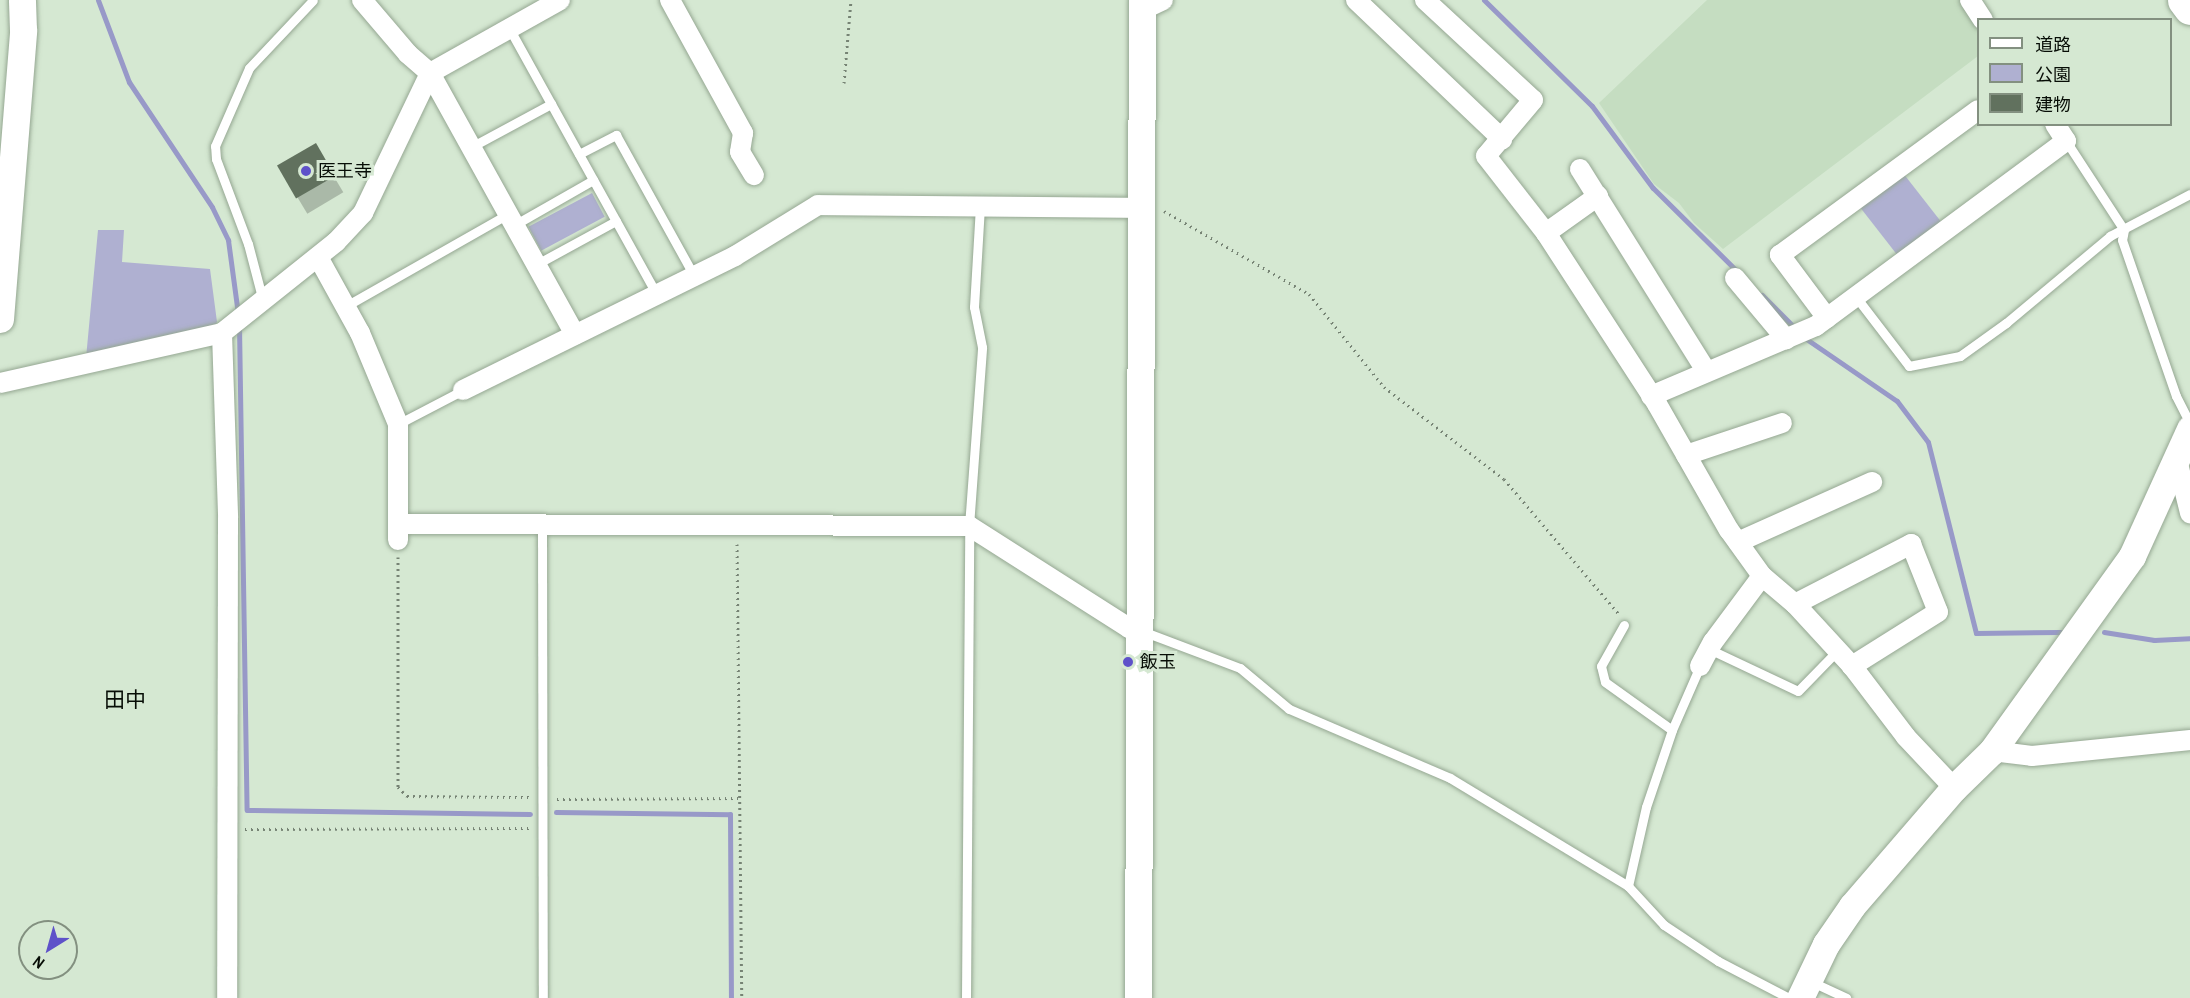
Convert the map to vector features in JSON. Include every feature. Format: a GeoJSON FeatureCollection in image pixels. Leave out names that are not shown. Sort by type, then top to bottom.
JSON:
{"type":"FeatureCollection","features":[{"type":"Feature","properties":{"kind":"highway"},"geometry":{"type":"LineString","coordinates":[[2184,0],[2190,8]]}},
{"type":"Feature","properties":{"kind":"street"},"geometry":{"type":"LineString","coordinates":[[0,320],[23,30],[22,0]]}},
{"type":"Feature","properties":{"kind":"street"},"geometry":{"type":"LineString","coordinates":[[362,0],[408,54],[430,73],[513,218],[575,335]]}},
{"type":"Feature","properties":{"kind":"street"},"geometry":{"type":"LineString","coordinates":[[0,383],[222,333],[318,257],[363,213],[430,73],[560,0]]}},
{"type":"Feature","properties":{"kind":"street"},"geometry":{"type":"LineString","coordinates":[[670,0],[743,133],[740,152],[754,175]]}},
{"type":"Feature","properties":{"kind":"street"},"geometry":{"type":"LineString","coordinates":[[1356,0],[1502,139]]}},
{"type":"Feature","properties":{"kind":"street"},"geometry":{"type":"LineString","coordinates":[[1425,0],[1533,100],[1486,156],[1546,233],[1651,396],[1738,542],[1762,576],[1795,604],[1852,666],[1906,737],[1954,788]]}},
{"type":"Feature","properties":{"kind":"street"},"geometry":{"type":"LineString","coordinates":[[1970,0],[1982,18]]}},
{"type":"Feature","properties":{"kind":"street"},"geometry":{"type":"LineString","coordinates":[[1138,998],[1142,208],[1149,3]]}},
{"type":"Feature","properties":{"kind":"street"},"geometry":{"type":"LineString","coordinates":[[1827,318],[1780,255],[1977,111]]}},
{"type":"Feature","properties":{"kind":"street"},"geometry":{"type":"LineString","coordinates":[[1651,396],[1796,334],[1827,318],[2066,141],[2056,126]]}},
{"type":"Feature","properties":{"kind":"street"},"geometry":{"type":"LineString","coordinates":[[1580,169],[1707,372]]}},
{"type":"Feature","properties":{"kind":"street"},"geometry":{"type":"LineString","coordinates":[[1546,233],[1598,196]]}},
{"type":"Feature","properties":{"kind":"street"},"geometry":{"type":"LineString","coordinates":[[463,390],[735,256],[818,205],[1142,208]]}},
{"type":"Feature","properties":{"kind":"street"},"geometry":{"type":"LineString","coordinates":[[318,257],[346,306],[398,424],[399,532],[542,526],[969,526],[1129,628],[1140,631]]}},
{"type":"Feature","properties":{"kind":"street"},"geometry":{"type":"LineString","coordinates":[[1735,278],[1796,334]]}},
{"type":"Feature","properties":{"kind":"street"},"geometry":{"type":"LineString","coordinates":[[222,333],[228,518],[227,998]]}},
{"type":"Feature","properties":{"kind":"street"},"geometry":{"type":"LineString","coordinates":[[1686,455],[1782,423]]}},
{"type":"Feature","properties":{"kind":"street"},"geometry":{"type":"LineString","coordinates":[[1799,992],[1852,906],[1954,788],[1992,751],[2132,556],[2190,429]]}},
{"type":"Feature","properties":{"kind":"street"},"geometry":{"type":"LineString","coordinates":[[2177,460],[2190,513]]}},
{"type":"Feature","properties":{"kind":"street"},"geometry":{"type":"LineString","coordinates":[[1738,542],[1872,482]]}},
{"type":"Feature","properties":{"kind":"street"},"geometry":{"type":"LineString","coordinates":[[1795,604],[1911,544],[1938,612],[1852,666]]}},
{"type":"Feature","properties":{"kind":"street"},"geometry":{"type":"LineString","coordinates":[[1705,657],[1762,576]]}},
{"type":"Feature","properties":{"kind":"street"},"geometry":{"type":"LineString","coordinates":[[1992,751],[2032,756],[2190,740]]}},
{"type":"Feature","properties":{"kind":"lane"},"geometry":{"type":"LineString","coordinates":[[263,301],[248,244],[216,159],[215,146],[249,68],[313,0]]}},
{"type":"Feature","properties":{"kind":"lane"},"geometry":{"type":"LineString","coordinates":[[509,28],[656,293]]}},
{"type":"Feature","properties":{"kind":"lane"},"geometry":{"type":"LineString","coordinates":[[473,146],[551,104]]}},
{"type":"Feature","properties":{"kind":"lane"},"geometry":{"type":"LineString","coordinates":[[579,154],[616,135],[694,276]]}},
{"type":"Feature","properties":{"kind":"lane"},"geometry":{"type":"LineString","coordinates":[[2066,141],[2124,230],[2122,240],[2176,396],[2190,423]]}},
{"type":"Feature","properties":{"kind":"lane"},"geometry":{"type":"LineString","coordinates":[[346,306],[513,218],[593,180]]}},
{"type":"Feature","properties":{"kind":"lane"},"geometry":{"type":"LineString","coordinates":[[1856,297],[1909,366],[1960,356],[2006,323],[2110,236],[2190,194]]}},
{"type":"Feature","properties":{"kind":"lane"},"geometry":{"type":"LineString","coordinates":[[966,998],[969,526],[982,347],[974,307],[980,205]]}},
{"type":"Feature","properties":{"kind":"lane"},"geometry":{"type":"LineString","coordinates":[[537,264],[616,221]]}},
{"type":"Feature","properties":{"kind":"lane"},"geometry":{"type":"LineString","coordinates":[[398,424],[463,390]]}},
{"type":"Feature","properties":{"kind":"lane"},"geometry":{"type":"LineString","coordinates":[[542,526],[543,998]]}},
{"type":"Feature","properties":{"kind":"lane"},"geometry":{"type":"LineString","coordinates":[[1624,625],[1607,653],[1601,675],[1605,682],[1672,730]]}},
{"type":"Feature","properties":{"kind":"lane"},"geometry":{"type":"LineString","coordinates":[[1140,631],[1240,668],[1289,709],[1450,778],[1628,886],[1664,925],[1718,962],[1799,992],[1846,998]]}},
{"type":"Feature","properties":{"kind":"lane"},"geometry":{"type":"LineString","coordinates":[[1628,886],[1636,836],[1672,730],[1705,657],[1798,691],[1838,651]]}},
{"type":"Feature","properties":{"kind":"path"},"geometry":{"type":"LineString","coordinates":[[844,83],[851,0]]}},
{"type":"Feature","properties":{"kind":"path"},"geometry":{"type":"LineString","coordinates":[[1142,208],[1158,208],[1309,294],[1384,387],[1504,479],[1607,599],[1624,625]]}},
{"type":"Feature","properties":{"kind":"path"},"geometry":{"type":"LineString","coordinates":[[737,525],[738,798],[742,998]]}},
{"type":"Feature","properties":{"kind":"path"},"geometry":{"type":"LineString","coordinates":[[399,532],[398,787],[407,796],[738,798]]}},
{"type":"Feature","properties":{"kind":"path"},"geometry":{"type":"LineString","coordinates":[[228,829],[542,828]]}},
{"type":"Feature","properties":{"kind":"shaded area"},"geometry":{"type":"Polygon","coordinates":[[[1707,0],[1962,0],[1977,24],[1977,57],[1723,249],[1694,223],[1679,203],[1654,184],[1599,103],[1707,0]]]}},
{"type":"Feature","properties":{"kind":"green space"},"geometry":{"type":"Polygon","coordinates":[[[1903,173],[1943,224],[1900,258],[1860,207],[1903,173]]]}},
{"type":"Feature","properties":{"kind":"green space"},"geometry":{"type":"Polygon","coordinates":[[[592,193],[605,217],[541,251],[528,227],[592,193]]]}},
{"type":"Feature","properties":{"kind":"green space"},"geometry":{"type":"Polygon","coordinates":[[[98,230],[124,230],[122,262],[210,269],[217,322],[210,333],[86,358],[98,230]]]}},
{"type":"Feature","properties":{"kind":"building","name":"医王寺"},"geometry":{"type":"Polygon","coordinates":[[[316,143],[335,176],[296,198],[277,166],[316,143]]]}},
{"type":"Feature","properties":{"kind":"waterway"},"geometry":{"type":"LineString","coordinates":[[98,0],[129,82],[212,207],[228,240],[238,314]]}},
{"type":"Feature","properties":{"kind":"waterway"},"geometry":{"type":"LineString","coordinates":[[1484,0],[1592,106],[1653,188],[1738,272]]}},
{"type":"Feature","properties":{"kind":"waterway"},"geometry":{"type":"LineString","coordinates":[[1762,295],[1796,329]]}},
{"type":"Feature","properties":{"kind":"waterway"},"geometry":{"type":"LineString","coordinates":[[239,326],[247,810],[530,814]]}},
{"type":"Feature","properties":{"kind":"waterway"},"geometry":{"type":"LineString","coordinates":[[1802,336],[1897,401],[1928,442],[1976,633],[2061,632]]}},
{"type":"Feature","properties":{"kind":"waterway"},"geometry":{"type":"LineString","coordinates":[[2104,632],[2154,640],[2190,638]]}},
{"type":"Feature","properties":{"kind":"waterway"},"geometry":{"type":"LineString","coordinates":[[556,812],[730,814],[731,998]]}},
{"type":"Feature","properties":{"kind":"place","name":"医王寺"},"geometry":{"type":"Point","coordinates":[306,171]}},
{"type":"Feature","properties":{"kind":"place","name":"飯玉"},"geometry":{"type":"Point","coordinates":[1128,662]}},
{"type":"Feature","properties":{"kind":"district","name":"田中"},"geometry":{"type":"Point","coordinates":[125,700]}}]}
